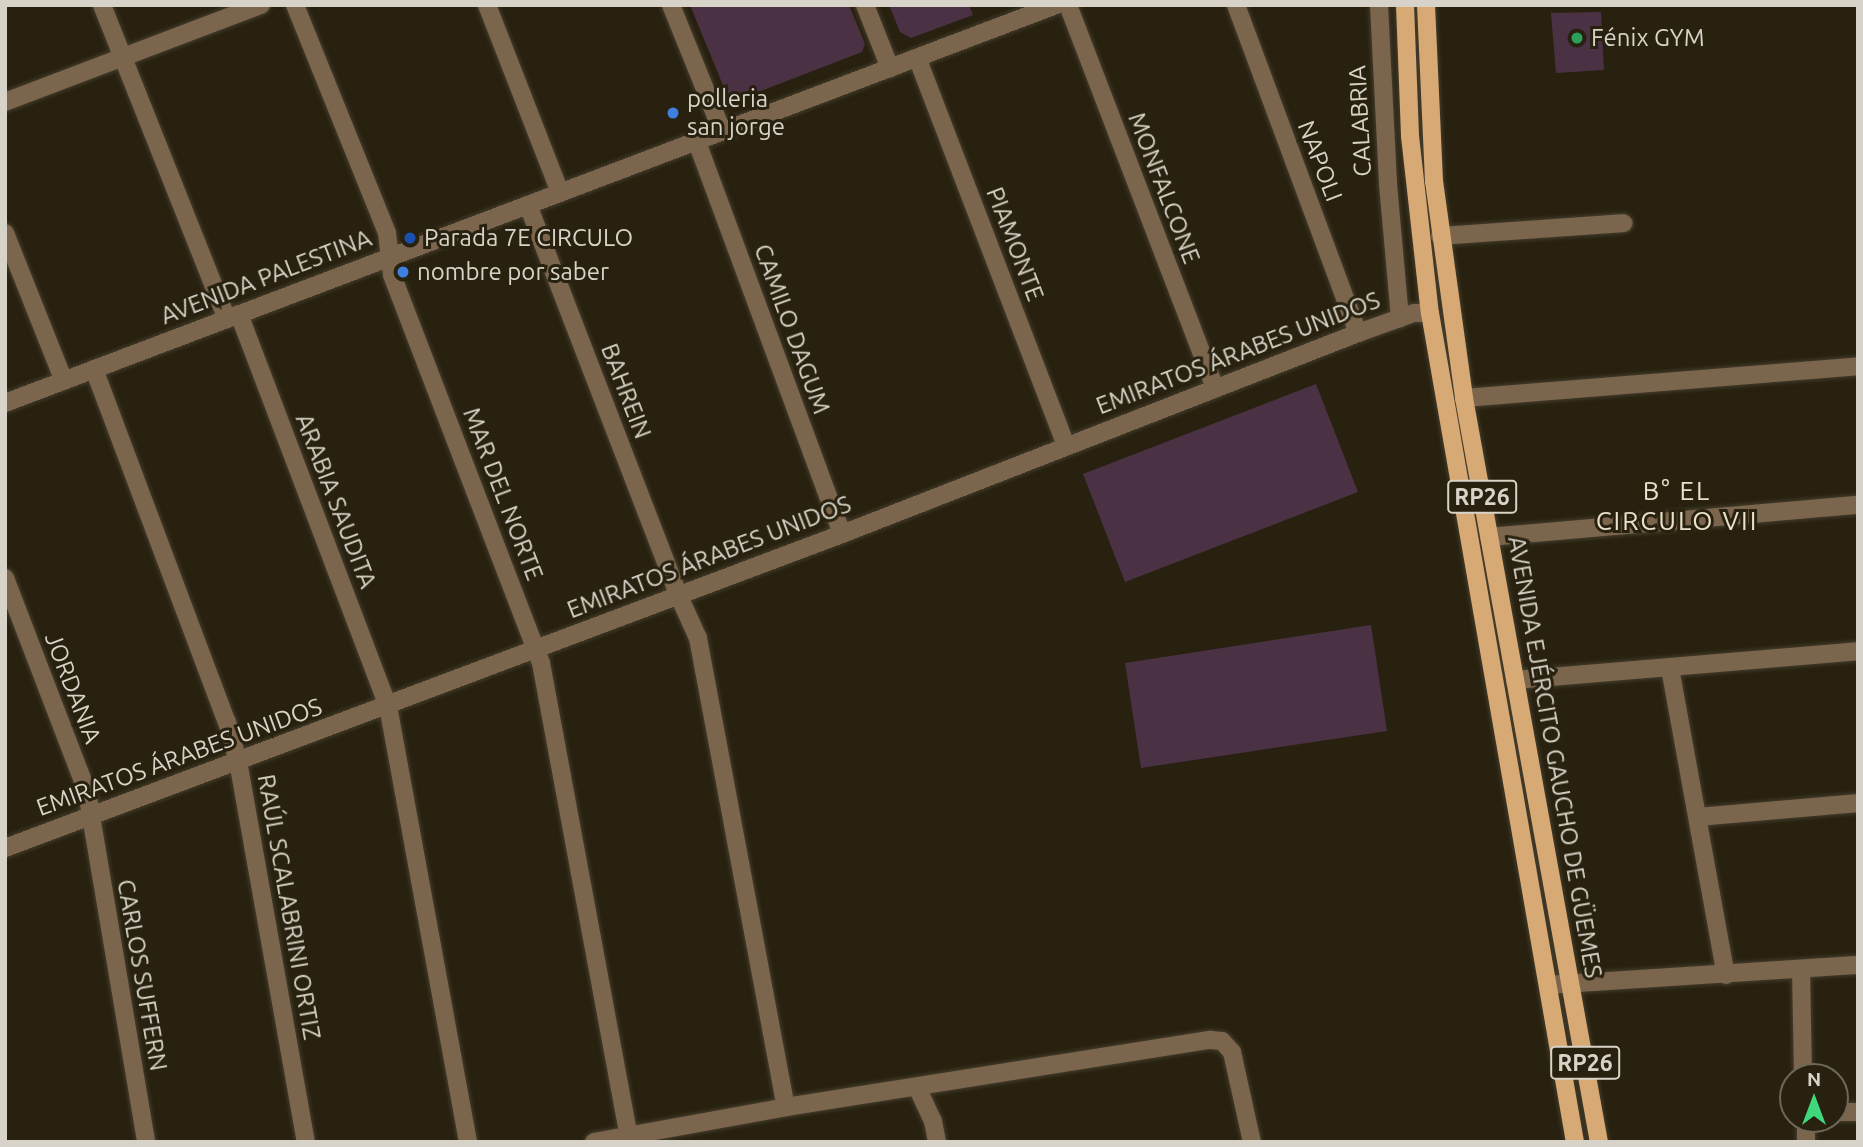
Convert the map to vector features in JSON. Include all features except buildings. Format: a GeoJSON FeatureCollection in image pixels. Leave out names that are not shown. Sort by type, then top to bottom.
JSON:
{"type":"FeatureCollection","features":[{"type":"Feature","properties":{"kind":"main road","name":"AVENIDA EJÉRCITO GAUCHO DE GÜEMES"},"geometry":{"type":"LineString","coordinates":[[1405,5],[1410,136],[1430,313],[1575,1142]]}},
{"type":"Feature","properties":{"kind":"main road","name":"AVENIDA EJÉRCITO GAUCHO DE GÜEMES"},"geometry":{"type":"LineString","coordinates":[[1426,5],[1429,103],[1440,236],[1464,398],[1599,1142]]}},
{"type":"Feature","properties":{"kind":"street","name":"ARABIA SAUDITA"},"geometry":{"type":"LineString","coordinates":[[102,5],[121,57],[233,316],[388,706],[468,1142]]}},
{"type":"Feature","properties":{"kind":"street"},"geometry":{"type":"LineString","coordinates":[[5,102],[261,5]]}},
{"type":"Feature","properties":{"kind":"street","name":"MAR DEL NORTE"},"geometry":{"type":"LineString","coordinates":[[296,5],[387,233],[392,275],[536,648],[552,715],[630,1139]]}},
{"type":"Feature","properties":{"kind":"street"},"geometry":{"type":"LineString","coordinates":[[487,5],[560,192]]}},
{"type":"Feature","properties":{"kind":"street"},"geometry":{"type":"LineString","coordinates":[[671,5],[722,131]]}},
{"type":"Feature","properties":{"kind":"street"},"geometry":{"type":"LineString","coordinates":[[865,5],[890,68]]}},
{"type":"Feature","properties":{"kind":"street","name":"AVENIDA PALESTINA"},"geometry":{"type":"LineString","coordinates":[[5,403],[722,131],[918,60],[1056,5]]}},
{"type":"Feature","properties":{"kind":"street","name":"MONFALCONE"},"geometry":{"type":"LineString","coordinates":[[1068,5],[1215,387]]}},
{"type":"Feature","properties":{"kind":"street","name":"NAPOLI"},"geometry":{"type":"LineString","coordinates":[[1236,5],[1358,333]]}},
{"type":"Feature","properties":{"kind":"street","name":"CALABRIA"},"geometry":{"type":"LineString","coordinates":[[1378,5],[1399,318]]}},
{"type":"Feature","properties":{"kind":"street","name":"PIAMONTE"},"geometry":{"type":"LineString","coordinates":[[918,60],[1066,446]]}},
{"type":"Feature","properties":{"kind":"street","name":"CAMILO DAGUM"},"geometry":{"type":"LineString","coordinates":[[696,142],[842,534]]}},
{"type":"Feature","properties":{"kind":"street","name":"BAHREIN"},"geometry":{"type":"LineString","coordinates":[[528,205],[678,594],[698,638],[786,1107]]}},
{"type":"Feature","properties":{"kind":"street"},"geometry":{"type":"LineString","coordinates":[[1440,236],[1624,223]]}},
{"type":"Feature","properties":{"kind":"street"},"geometry":{"type":"LineString","coordinates":[[5,233],[64,381]]}},
{"type":"Feature","properties":{"kind":"street","name":"EMIRATOS ÁRABES UNIDOS"},"geometry":{"type":"LineString","coordinates":[[5,848],[842,534],[1358,333],[1414,313],[1430,313]]}},
{"type":"Feature","properties":{"kind":"street"},"geometry":{"type":"LineString","coordinates":[[1464,398],[1858,366]]}},
{"type":"Feature","properties":{"kind":"street","name":"RAÚL SCALABRINI ORTIZ"},"geometry":{"type":"LineString","coordinates":[[94,369],[227,722],[238,761],[306,1142]]}},
{"type":"Feature","properties":{"kind":"street"},"geometry":{"type":"LineString","coordinates":[[1489,537],[1858,505]]}},
{"type":"Feature","properties":{"kind":"street","name":"JORDANIA"},"geometry":{"type":"LineString","coordinates":[[5,578],[87,792],[90,816]]}},
{"type":"Feature","properties":{"kind":"street"},"geometry":{"type":"LineString","coordinates":[[1515,680],[1858,651]]}},
{"type":"Feature","properties":{"kind":"street"},"geometry":{"type":"LineString","coordinates":[[1670,668],[1726,975]]}},
{"type":"Feature","properties":{"kind":"street"},"geometry":{"type":"LineString","coordinates":[[1698,817],[1858,803]]}},
{"type":"Feature","properties":{"kind":"street","name":"CARLOS SUFFERN"},"geometry":{"type":"LineString","coordinates":[[90,816],[146,1142]]}},
{"type":"Feature","properties":{"kind":"street"},"geometry":{"type":"LineString","coordinates":[[1548,985],[1858,965]]}},
{"type":"Feature","properties":{"kind":"street"},"geometry":{"type":"LineString","coordinates":[[1801,970],[1803,1063]]}},
{"type":"Feature","properties":{"kind":"street"},"geometry":{"type":"LineString","coordinates":[[594,1142],[630,1139],[786,1107],[1199,1041],[1222,1041],[1234,1059],[1252,1142]]}},
{"type":"Feature","properties":{"kind":"street"},"geometry":{"type":"LineString","coordinates":[[917,1087],[933,1121],[937,1142]]}},
{"type":"Feature","properties":{"kind":"place","name":"Fénix GYM"},"geometry":{"type":"Point","coordinates":[1577,38]}},
{"type":"Feature","properties":{"kind":"place","name":"polleria san jorge"},"geometry":{"type":"Point","coordinates":[673,113]}},
{"type":"Feature","properties":{"kind":"place","name":"Parada 7E CIRCULO"},"geometry":{"type":"Point","coordinates":[410,238]}},
{"type":"Feature","properties":{"kind":"place","name":"nombre por saber"},"geometry":{"type":"Point","coordinates":[403,272]}},
{"type":"Feature","properties":{"kind":"district","name":"B° EL CIRCULO VII"},"geometry":{"type":"Point","coordinates":[1677,506]}}]}
